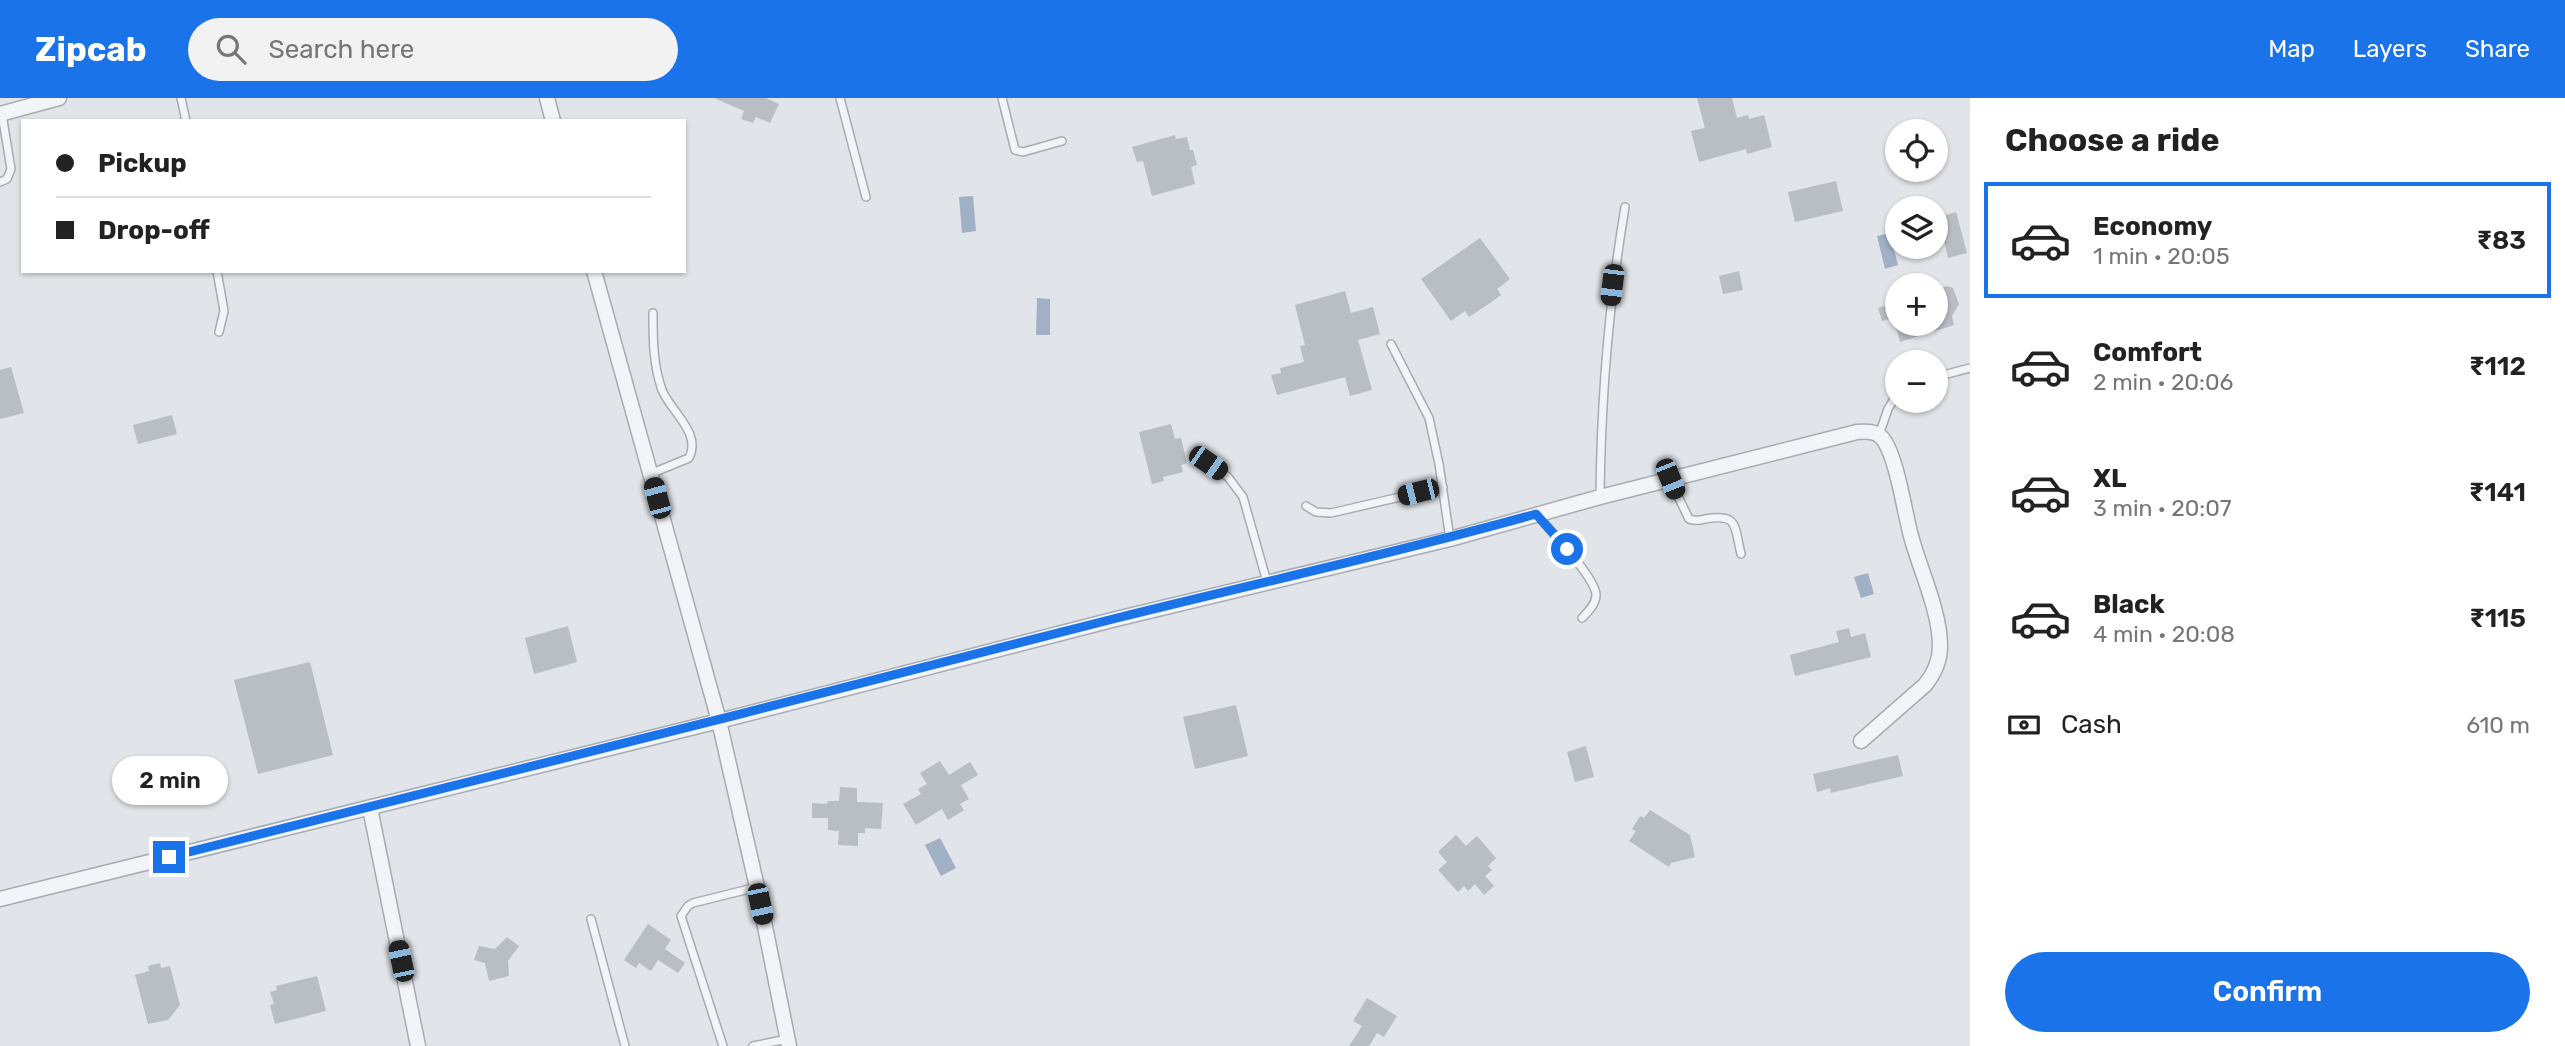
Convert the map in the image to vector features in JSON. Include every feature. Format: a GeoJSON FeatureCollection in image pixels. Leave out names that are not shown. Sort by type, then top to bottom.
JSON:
{"type":"FeatureCollection","features":[{"type":"Feature","properties":{"kind":"street"},"geometry":{"type":"LineString","coordinates":[[1,114],[59,98]]}},
{"type":"Feature","properties":{"kind":"street"},"geometry":{"type":"LineString","coordinates":[[547,98],[552,119]]}},
{"type":"Feature","properties":{"kind":"street"},"geometry":{"type":"LineString","coordinates":[[595,273],[719,721],[757,887],[788,1042]]}},
{"type":"Feature","properties":{"kind":"street"},"geometry":{"type":"LineString","coordinates":[[0,899],[1450,538],[1600,497],[1869,430],[1879,435],[1891,455],[1938,628],[1940,647],[1939,661],[1925,685],[1861,741]]}},
{"type":"Feature","properties":{"kind":"street"},"geometry":{"type":"LineString","coordinates":[[370,808],[418,1046]]}},
{"type":"Feature","properties":{"kind":"lane"},"geometry":{"type":"LineString","coordinates":[[181,98],[186,119]]}},
{"type":"Feature","properties":{"kind":"lane"},"geometry":{"type":"LineString","coordinates":[[840,98],[866,197]]}},
{"type":"Feature","properties":{"kind":"lane"},"geometry":{"type":"LineString","coordinates":[[1002,98],[1015,150],[1023,152],[1062,141]]}},
{"type":"Feature","properties":{"kind":"lane"},"geometry":{"type":"LineString","coordinates":[[0,182],[10,175],[11,169],[1,114]]}},
{"type":"Feature","properties":{"kind":"lane"},"geometry":{"type":"LineString","coordinates":[[1600,497],[1611,300],[1625,207]]}},
{"type":"Feature","properties":{"kind":"lane"},"geometry":{"type":"LineString","coordinates":[[217,273],[224,310],[219,332]]}},
{"type":"Feature","properties":{"kind":"lane"},"geometry":{"type":"LineString","coordinates":[[650,474],[689,458],[693,450],[689,431],[663,393],[653,350],[653,313]]}},
{"type":"Feature","properties":{"kind":"lane"},"geometry":{"type":"LineString","coordinates":[[1391,344],[1429,418],[1450,538]]}},
{"type":"Feature","properties":{"kind":"lane"},"geometry":{"type":"LineString","coordinates":[[1948,374],[1970,368]]}},
{"type":"Feature","properties":{"kind":"lane"},"geometry":{"type":"LineString","coordinates":[[1879,435],[1887,413]]}},
{"type":"Feature","properties":{"kind":"lane"},"geometry":{"type":"LineString","coordinates":[[1208,463],[1228,477],[1243,497],[1267,582]]}},
{"type":"Feature","properties":{"kind":"lane"},"geometry":{"type":"LineString","coordinates":[[1670,479],[1689,519],[1697,521],[1724,516],[1729,518],[1733,523],[1741,554]]}},
{"type":"Feature","properties":{"kind":"lane"},"geometry":{"type":"LineString","coordinates":[[1306,506],[1316,512],[1331,513],[1443,487]]}},
{"type":"Feature","properties":{"kind":"lane"},"geometry":{"type":"LineString","coordinates":[[1536,514],[1567,549],[1595,588],[1595,600],[1583,618]]}},
{"type":"Feature","properties":{"kind":"lane"},"geometry":{"type":"LineString","coordinates":[[723,1046],[681,916],[693,903],[757,887]]}},
{"type":"Feature","properties":{"kind":"lane"},"geometry":{"type":"LineString","coordinates":[[591,919],[625,1046]]}},
{"type":"Feature","properties":{"kind":"lane"},"geometry":{"type":"LineString","coordinates":[[753,1046],[788,1042]]}},
{"type":"Feature","properties":{"kind":"water"},"geometry":{"type":"Polygon","coordinates":[[[973,196],[976,231],[962,233],[959,197],[973,196]]]}},
{"type":"Feature","properties":{"kind":"water"},"geometry":{"type":"Polygon","coordinates":[[[1885,234],[1885,259],[1896,259],[1898,265],[1885,269],[1877,236],[1885,234]]]}},
{"type":"Feature","properties":{"kind":"water"},"geometry":{"type":"Polygon","coordinates":[[[1037,298],[1050,299],[1050,335],[1036,335],[1037,298]]]}},
{"type":"Feature","properties":{"kind":"water"},"geometry":{"type":"Polygon","coordinates":[[[1868,573],[1874,594],[1861,598],[1854,577],[1868,573]]]}},
{"type":"Feature","properties":{"kind":"water"},"geometry":{"type":"Polygon","coordinates":[[[940,838],[956,868],[941,876],[925,845],[940,838]]]}},
{"type":"Feature","properties":{"kind":"building"},"geometry":{"type":"Polygon","coordinates":[[[714,98],[766,98],[779,104],[770,123],[756,117],[753,123],[741,119],[744,111],[714,98]]]}},
{"type":"Feature","properties":{"kind":"building"},"geometry":{"type":"Polygon","coordinates":[[[1697,98],[1732,98],[1737,118],[1748,115],[1749,119],[1764,115],[1772,147],[1747,154],[1746,149],[1699,162],[1691,131],[1705,128],[1697,98]]]}},
{"type":"Feature","properties":{"kind":"building"},"geometry":{"type":"Polygon","coordinates":[[[1175,135],[1176,139],[1187,137],[1190,150],[1193,150],[1197,165],[1191,167],[1195,184],[1152,196],[1143,161],[1137,162],[1132,147],[1175,135]]]}},
{"type":"Feature","properties":{"kind":"building"},"geometry":{"type":"Polygon","coordinates":[[[1836,181],[1843,211],[1795,222],[1788,192],[1836,181]]]}},
{"type":"Feature","properties":{"kind":"building"},"geometry":{"type":"Polygon","coordinates":[[[1956,212],[1967,253],[1948,258],[1948,214],[1956,212]]]}},
{"type":"Feature","properties":{"kind":"building"},"geometry":{"type":"Polygon","coordinates":[[[1480,238],[1510,279],[1497,289],[1501,295],[1490,303],[1469,317],[1465,311],[1451,321],[1421,279],[1480,238]]]}},
{"type":"Feature","properties":{"kind":"building"},"geometry":{"type":"Polygon","coordinates":[[[1739,271],[1743,290],[1723,294],[1719,276],[1739,271]]]}},
{"type":"Feature","properties":{"kind":"building"},"geometry":{"type":"Polygon","coordinates":[[[1948,286],[1953,288],[1959,304],[1952,316],[1954,325],[1948,327],[1948,286]]]}},
{"type":"Feature","properties":{"kind":"building"},"geometry":{"type":"Polygon","coordinates":[[[1345,291],[1351,313],[1373,307],[1380,334],[1358,340],[1372,390],[1350,396],[1345,377],[1277,395],[1271,375],[1281,373],[1280,368],[1304,362],[1300,346],[1305,345],[1295,305],[1345,291]]]}},
{"type":"Feature","properties":{"kind":"building"},"geometry":{"type":"Polygon","coordinates":[[[1885,306],[1885,320],[1882,321],[1878,308],[1885,306]]]}},
{"type":"Feature","properties":{"kind":"building"},"geometry":{"type":"Polygon","coordinates":[[[1898,336],[1919,336],[1900,342],[1898,336]]]}},
{"type":"Feature","properties":{"kind":"building"},"geometry":{"type":"Polygon","coordinates":[[[11,367],[24,413],[0,419],[0,370],[11,367]]]}},
{"type":"Feature","properties":{"kind":"building"},"geometry":{"type":"Polygon","coordinates":[[[172,415],[177,434],[138,444],[133,425],[172,415]]]}},
{"type":"Feature","properties":{"kind":"building"},"geometry":{"type":"Polygon","coordinates":[[[1171,424],[1175,439],[1181,438],[1187,463],[1181,465],[1183,472],[1163,477],[1164,481],[1152,484],[1139,432],[1171,424]]]}},
{"type":"Feature","properties":{"kind":"building"},"geometry":{"type":"Polygon","coordinates":[[[568,626],[577,662],[534,674],[525,638],[568,626]]]}},
{"type":"Feature","properties":{"kind":"building"},"geometry":{"type":"Polygon","coordinates":[[[1849,628],[1851,637],[1865,633],[1871,657],[1795,676],[1790,655],[1839,642],[1836,631],[1849,628]]]}},
{"type":"Feature","properties":{"kind":"building"},"geometry":{"type":"Polygon","coordinates":[[[310,662],[333,755],[258,774],[234,680],[310,662]]]}},
{"type":"Feature","properties":{"kind":"building"},"geometry":{"type":"Polygon","coordinates":[[[1236,705],[1248,756],[1195,769],[1183,717],[1236,705]]]}},
{"type":"Feature","properties":{"kind":"building"},"geometry":{"type":"Polygon","coordinates":[[[1586,746],[1594,777],[1575,782],[1567,752],[1586,746]]]}},
{"type":"Feature","properties":{"kind":"building"},"geometry":{"type":"Polygon","coordinates":[[[1898,755],[1903,776],[1831,793],[1830,788],[1817,792],[1813,774],[1898,755]]]}},
{"type":"Feature","properties":{"kind":"building"},"geometry":{"type":"Polygon","coordinates":[[[940,761],[949,775],[970,762],[978,775],[961,785],[969,799],[960,804],[964,810],[948,820],[942,809],[916,825],[903,804],[921,794],[918,789],[927,784],[920,773],[940,761]]]}},
{"type":"Feature","properties":{"kind":"building"},"geometry":{"type":"Polygon","coordinates":[[[840,787],[857,788],[857,802],[883,803],[881,829],[865,828],[865,833],[858,833],[858,846],[838,845],[839,831],[828,830],[828,818],[812,818],[812,803],[827,804],[828,801],[839,801],[840,787]]]}},
{"type":"Feature","properties":{"kind":"building"},"geometry":{"type":"Polygon","coordinates":[[[1650,810],[1690,835],[1695,857],[1671,863],[1669,867],[1629,841],[1636,831],[1632,829],[1640,816],[1644,818],[1650,810]]]}},
{"type":"Feature","properties":{"kind":"building"},"geometry":{"type":"Polygon","coordinates":[[[1456,835],[1466,846],[1477,836],[1496,858],[1488,866],[1492,870],[1485,876],[1494,886],[1484,895],[1475,884],[1468,891],[1464,886],[1458,892],[1438,870],[1447,862],[1438,852],[1456,835]]]}},
{"type":"Feature","properties":{"kind":"building"},"geometry":{"type":"Polygon","coordinates":[[[648,924],[671,940],[665,949],[685,963],[678,973],[658,960],[651,971],[639,963],[636,968],[624,960],[648,924]]]}},
{"type":"Feature","properties":{"kind":"building"},"geometry":{"type":"Polygon","coordinates":[[[507,937],[519,946],[508,961],[509,976],[489,981],[485,963],[474,960],[479,946],[495,949],[507,937]]]}},
{"type":"Feature","properties":{"kind":"building"},"geometry":{"type":"Polygon","coordinates":[[[160,963],[161,968],[170,966],[180,1005],[168,1020],[148,1024],[135,975],[149,971],[148,966],[160,963]]]}},
{"type":"Feature","properties":{"kind":"building"},"geometry":{"type":"Polygon","coordinates":[[[317,976],[326,1011],[275,1024],[270,992],[277,990],[276,986],[317,976]]]}},
{"type":"Feature","properties":{"kind":"building"},"geometry":{"type":"Polygon","coordinates":[[[1367,998],[1397,1016],[1384,1037],[1377,1033],[1369,1046],[1349,1046],[1362,1026],[1353,1021],[1367,998]]]}},
{"type":"Feature","properties":{"kind":"route"},"geometry":{"type":"LineString","coordinates":[[169,857],[719,721],[1141,612],[1450,538],[1536,514],[1567,549]]}}]}
